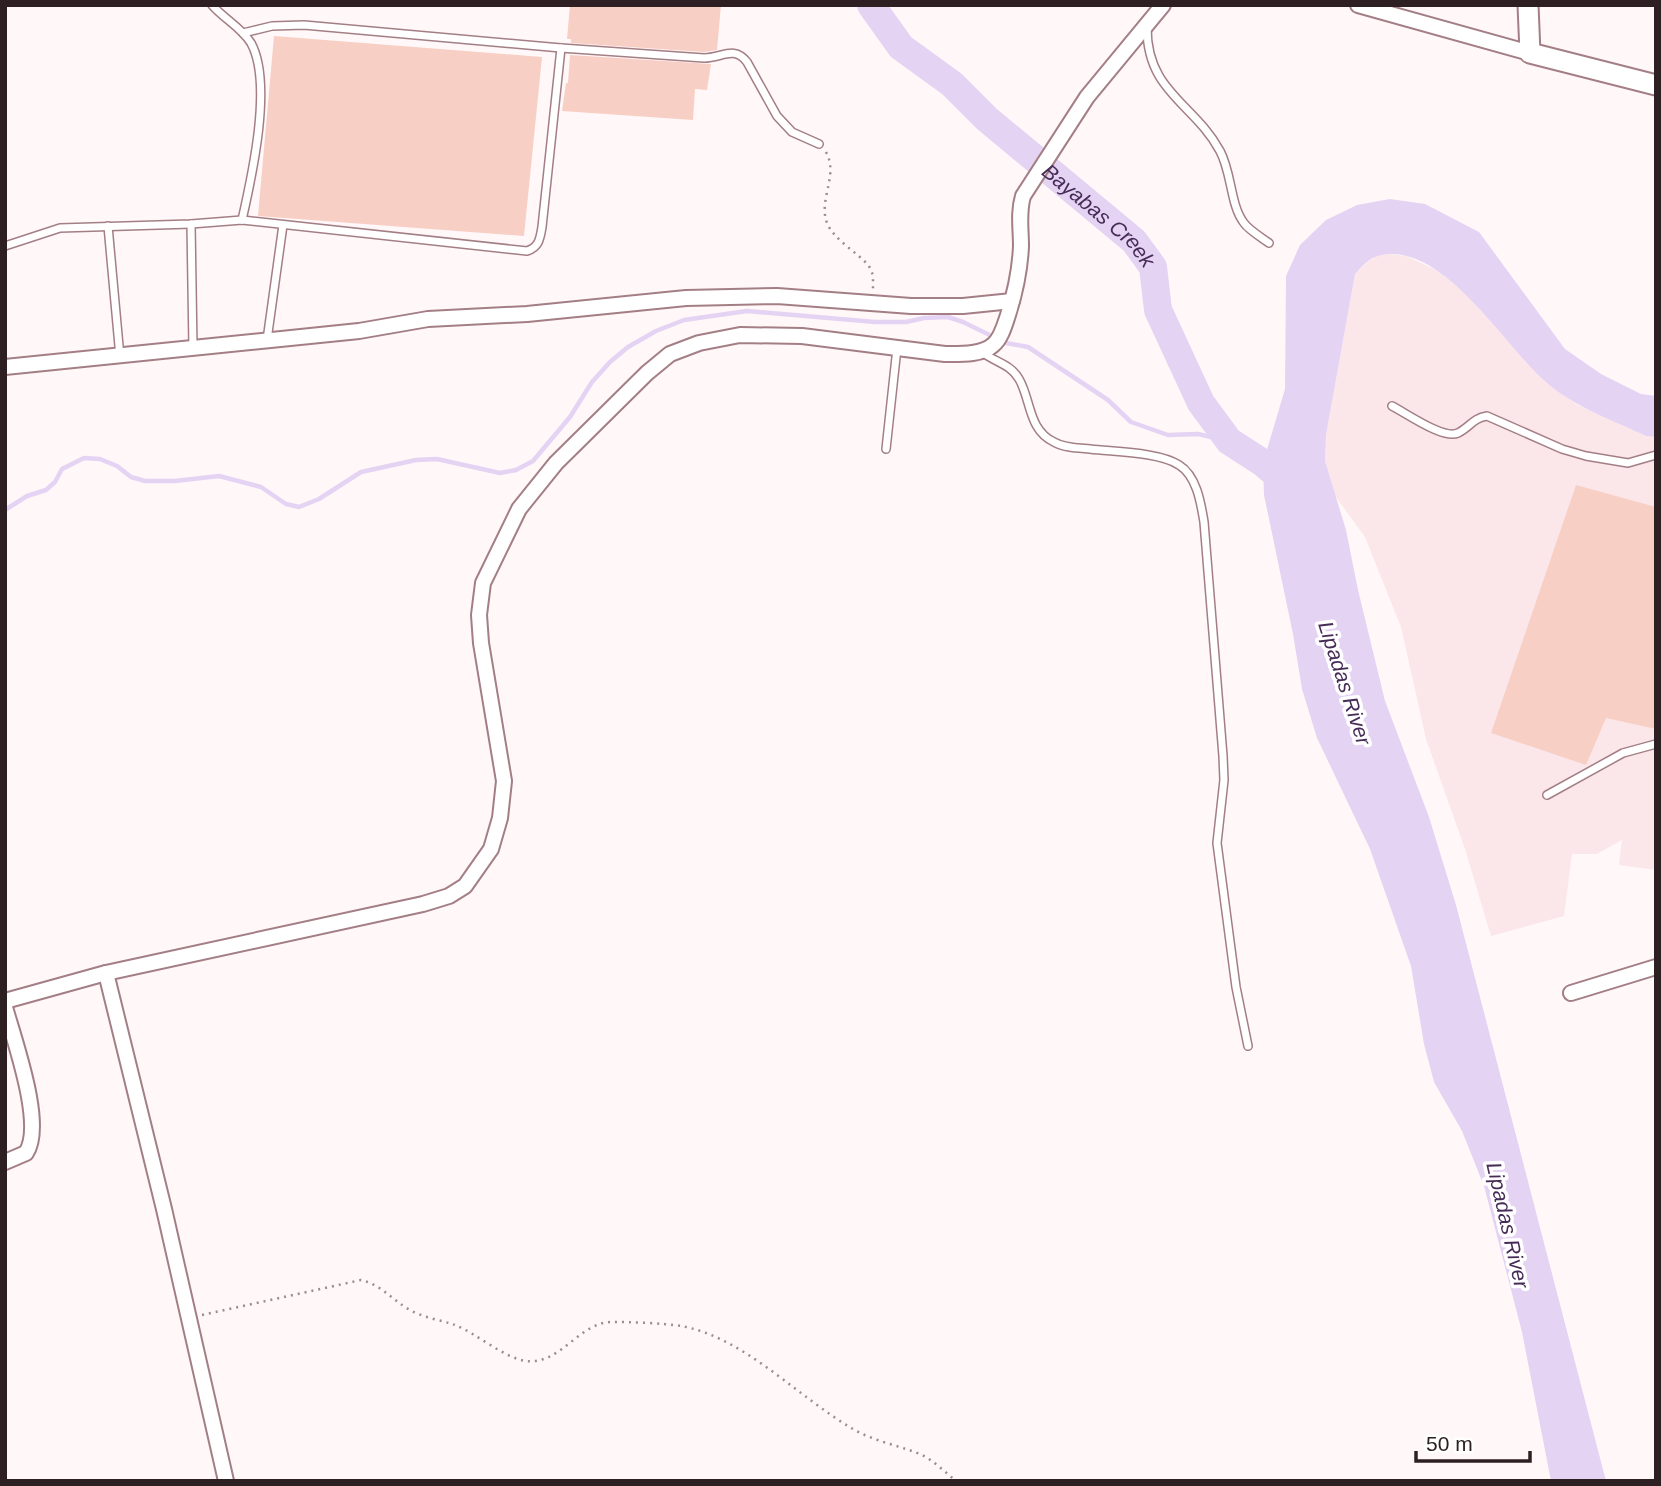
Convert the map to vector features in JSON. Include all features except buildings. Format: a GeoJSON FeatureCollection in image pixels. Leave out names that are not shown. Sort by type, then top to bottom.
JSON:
{"type":"FeatureCollection","features":[{"type":"Feature","properties":{"kind":"street"},"geometry":{"type":"LineString","coordinates":[[5,1001],[106,973],[424,904],[449,896],[465,886],[491,849],[499,818],[503,782],[481,643],[483,583],[519,509],[548,472],[647,373],[670,354],[699,342],[740,335],[802,336],[946,354],[992,343],[1012,301],[1020,263],[1020,205],[1027,189],[1061,135],[1106,73],[1163,5]]}},
{"type":"Feature","properties":{"kind":"street"},"geometry":{"type":"LineString","coordinates":[[1358,5],[1530,54],[1656,85]]}},
{"type":"Feature","properties":{"kind":"street"},"geometry":{"type":"LineString","coordinates":[[1528,5],[1530,54]]}},
{"type":"Feature","properties":{"kind":"street"},"geometry":{"type":"LineString","coordinates":[[5,367],[359,331],[428,319],[527,314],[686,298],[777,296],[871,304],[962,306],[1012,301]]}},
{"type":"Feature","properties":{"kind":"street"},"geometry":{"type":"LineString","coordinates":[[1572,993],[1656,967]]}},
{"type":"Feature","properties":{"kind":"street"},"geometry":{"type":"LineString","coordinates":[[106,973],[226,1481]]}},
{"type":"Feature","properties":{"kind":"street"},"geometry":{"type":"LineString","coordinates":[[5,1007],[28,1095],[33,1136],[26,1153],[5,1162]]}},
{"type":"Feature","properties":{"kind":"lane"},"geometry":{"type":"LineString","coordinates":[[212,5],[222,17],[243,33],[257,57],[262,88],[253,172],[242,220]]}},
{"type":"Feature","properties":{"kind":"lane"},"geometry":{"type":"LineString","coordinates":[[1147,24],[1149,51],[1158,75],[1168,91],[1210,135],[1220,150],[1227,166],[1239,215],[1245,225],[1269,243]]}},
{"type":"Feature","properties":{"kind":"lane"},"geometry":{"type":"LineString","coordinates":[[243,33],[272,26],[304,25],[704,58],[716,58],[736,52],[747,62],[764,97],[777,116],[792,132],[819,144]]}},
{"type":"Feature","properties":{"kind":"lane"},"geometry":{"type":"LineString","coordinates":[[5,246],[61,228],[242,220],[527,251],[535,248],[542,227],[561,48]]}},
{"type":"Feature","properties":{"kind":"lane"},"geometry":{"type":"LineString","coordinates":[[191,224],[193,348]]}},
{"type":"Feature","properties":{"kind":"lane"},"geometry":{"type":"LineString","coordinates":[[267,340],[283,225]]}},
{"type":"Feature","properties":{"kind":"lane"},"geometry":{"type":"LineString","coordinates":[[108,226],[120,357]]}},
{"type":"Feature","properties":{"kind":"lane"},"geometry":{"type":"LineString","coordinates":[[992,343],[986,356],[1008,366],[1018,377],[1029,412],[1039,429],[1052,442],[1069,447],[1160,458],[1180,465],[1191,478],[1200,500],[1223,755],[1224,780],[1217,843],[1234,974],[1248,1046]]}},
{"type":"Feature","properties":{"kind":"lane"},"geometry":{"type":"LineString","coordinates":[[886,449],[897,348]]}},
{"type":"Feature","properties":{"kind":"lane"},"geometry":{"type":"LineString","coordinates":[[1392,406],[1443,433],[1459,433],[1478,417],[1487,416],[1562,449],[1586,456],[1628,463],[1656,455]]}},
{"type":"Feature","properties":{"kind":"lane"},"geometry":{"type":"LineString","coordinates":[[1547,795],[1623,753],[1656,744]]}},
{"type":"Feature","properties":{"kind":"path"},"geometry":{"type":"LineString","coordinates":[[819,144],[831,164],[825,212],[827,223],[869,266],[873,275],[871,304]]}},
{"type":"Feature","properties":{"kind":"path"},"geometry":{"type":"LineString","coordinates":[[189,1318],[361,1280],[374,1283],[416,1314],[458,1326],[489,1345],[526,1361],[562,1351],[587,1331],[608,1322],[680,1326],[725,1343],[845,1425],[870,1439],[893,1444],[925,1457],[956,1481]]}},
{"type":"Feature","properties":{"kind":"shaded area"},"geometry":{"type":"Polygon","coordinates":[[[1388,254],[1406,256],[1436,270],[1470,296],[1545,382],[1576,404],[1646,436],[1656,437],[1656,870],[1619,865],[1622,840],[1597,854],[1572,854],[1564,916],[1491,936],[1465,849],[1426,739],[1401,627],[1365,537],[1333,493],[1325,461],[1326,435],[1355,274],[1373,257],[1388,254]]]}},
{"type":"Feature","properties":{"kind":"water","name":"Lipadas River"},"geometry":{"type":"Polygon","coordinates":[[[1390,199],[1425,204],[1479,232],[1565,349],[1601,374],[1641,394],[1656,396],[1656,437],[1646,436],[1571,400],[1531,368],[1470,299],[1447,278],[1423,262],[1399,254],[1375,257],[1355,274],[1326,435],[1325,461],[1346,530],[1385,701],[1429,817],[1456,905],[1606,1481],[1551,1481],[1522,1332],[1484,1186],[1462,1131],[1434,1082],[1424,1044],[1411,966],[1370,849],[1317,738],[1302,689],[1264,495],[1263,463],[1285,389],[1286,276],[1300,245],[1326,220],[1357,205],[1390,199]]]}},
{"type":"Feature","properties":{"kind":"waterway","name":"Bayabas Creek"},"geometry":{"type":"LineString","coordinates":[[871,5],[901,47],[952,84],[987,119],[1134,241],[1153,267],[1158,310],[1201,403],[1229,441],[1263,463],[1292,488]]}},
{"type":"Feature","properties":{"kind":"waterway"},"geometry":{"type":"LineString","coordinates":[[5,510],[27,496],[46,490],[55,482],[62,469],[84,458],[100,459],[117,466],[131,477],[145,481],[219,476],[261,487],[286,504],[299,507],[319,499],[361,472],[416,460],[437,459],[500,473],[516,470],[533,461],[570,417],[592,382],[628,347],[656,331],[684,320],[747,311],[875,322],[906,322],[948,317],[1006,343],[1028,347],[1108,400],[1131,422],[1168,435],[1198,434],[1229,441]]}}]}
